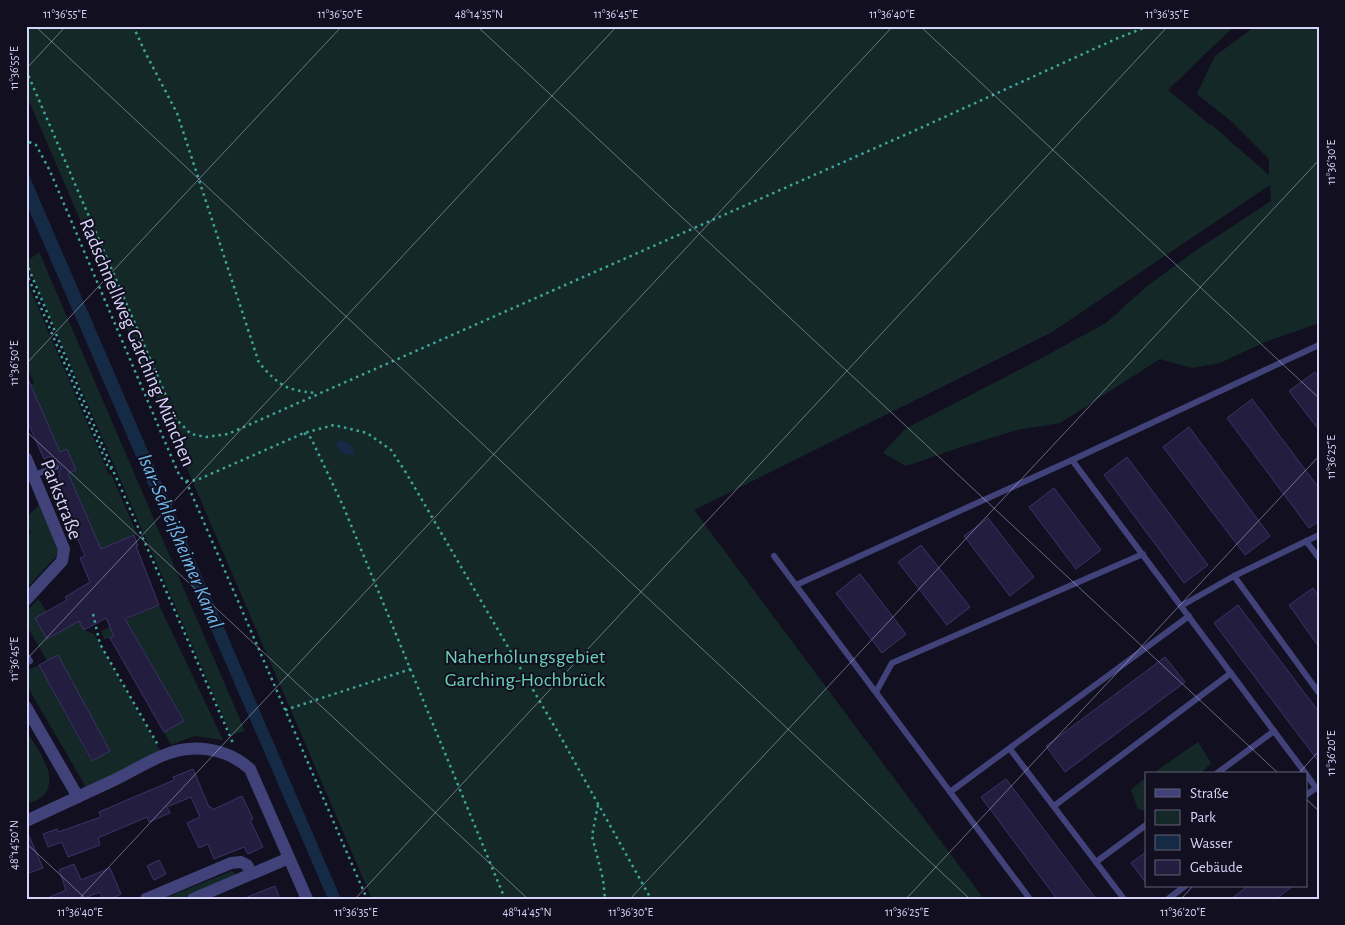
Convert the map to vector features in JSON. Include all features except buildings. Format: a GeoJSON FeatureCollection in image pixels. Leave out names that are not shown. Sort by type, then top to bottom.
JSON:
{"type":"FeatureCollection","features":[{"type":"Feature","properties":{"kind":"street","name":"Parkstraße"},"geometry":{"type":"LineString","coordinates":[[26,458],[64,549],[62,561],[26,600]]}},
{"type":"Feature","properties":{"kind":"street"},"geometry":{"type":"LineString","coordinates":[[26,706],[78,797]]}},
{"type":"Feature","properties":{"kind":"street"},"geometry":{"type":"LineString","coordinates":[[26,821],[164,755],[181,750],[203,748],[225,753],[240,759],[253,774],[307,899]]}},
{"type":"Feature","properties":{"kind":"street"},"geometry":{"type":"LineString","coordinates":[[194,899],[289,858]]}},
{"type":"Feature","properties":{"kind":"street"},"geometry":{"type":"LineString","coordinates":[[146,899],[231,864],[241,862],[247,865],[251,874]]}},
{"type":"Feature","properties":{"kind":"lane"},"geometry":{"type":"LineString","coordinates":[[796,585],[1072,460],[1319,345]]}},
{"type":"Feature","properties":{"kind":"lane"},"geometry":{"type":"LineString","coordinates":[[1072,460],[1305,772]]}},
{"type":"Feature","properties":{"kind":"lane"},"geometry":{"type":"LineString","coordinates":[[34,476],[56,467]]}},
{"type":"Feature","properties":{"kind":"lane"},"geometry":{"type":"LineString","coordinates":[[1181,606],[1234,576],[1319,535]]}},
{"type":"Feature","properties":{"kind":"lane"},"geometry":{"type":"LineString","coordinates":[[1306,541],[1319,558]]}},
{"type":"Feature","properties":{"kind":"lane"},"geometry":{"type":"LineString","coordinates":[[876,692],[892,662],[1143,554]]}},
{"type":"Feature","properties":{"kind":"lane"},"geometry":{"type":"LineString","coordinates":[[774,556],[1030,899]]}},
{"type":"Feature","properties":{"kind":"lane"},"geometry":{"type":"LineString","coordinates":[[1234,576],[1319,693]]}},
{"type":"Feature","properties":{"kind":"lane"},"geometry":{"type":"LineString","coordinates":[[950,792],[1189,616]]}},
{"type":"Feature","properties":{"kind":"lane"},"geometry":{"type":"LineString","coordinates":[[26,655],[30,661],[26,663]]}},
{"type":"Feature","properties":{"kind":"lane"},"geometry":{"type":"LineString","coordinates":[[1054,806],[1231,673]]}},
{"type":"Feature","properties":{"kind":"lane"},"geometry":{"type":"LineString","coordinates":[[1219,772],[1274,731]]}},
{"type":"Feature","properties":{"kind":"lane"},"geometry":{"type":"LineString","coordinates":[[1010,749],[1124,899]]}},
{"type":"Feature","properties":{"kind":"lane"},"geometry":{"type":"LineString","coordinates":[[1308,776],[1318,787]]}},
{"type":"Feature","properties":{"kind":"lane"},"geometry":{"type":"LineString","coordinates":[[1096,862],[1145,826]]}},
{"type":"Feature","properties":{"kind":"lane"},"geometry":{"type":"LineString","coordinates":[[1168,899],[1182,888]]}},
{"type":"Feature","properties":{"kind":"path"},"geometry":{"type":"LineString","coordinates":[[133,26],[177,113],[259,364],[276,381],[294,391],[319,394]]}},
{"type":"Feature","properties":{"kind":"path"},"geometry":{"type":"LineString","coordinates":[[26,70],[176,419],[191,434],[206,437],[228,434],[916,130],[1118,38],[1150,26]]}},
{"type":"Feature","properties":{"kind":"path","name":"Radschnellweg Garching München"},"geometry":{"type":"LineString","coordinates":[[26,136],[28,143],[36,145],[50,171],[172,456],[177,473],[186,481],[197,480],[304,433],[334,425],[367,433],[391,450],[488,612],[651,899]]}},
{"type":"Feature","properties":{"kind":"path"},"geometry":{"type":"LineString","coordinates":[[26,262],[112,468],[240,759]]}},
{"type":"Feature","properties":{"kind":"path"},"geometry":{"type":"LineString","coordinates":[[26,272],[109,469],[112,468]]}},
{"type":"Feature","properties":{"kind":"path"},"geometry":{"type":"LineString","coordinates":[[304,433],[311,438],[344,508],[505,899]]}},
{"type":"Feature","properties":{"kind":"path"},"geometry":{"type":"LineString","coordinates":[[186,481],[367,899]]}},
{"type":"Feature","properties":{"kind":"path"},"geometry":{"type":"LineString","coordinates":[[93,614],[100,644],[164,755]]}},
{"type":"Feature","properties":{"kind":"path"},"geometry":{"type":"LineString","coordinates":[[285,710],[411,669]]}},
{"type":"Feature","properties":{"kind":"path"},"geometry":{"type":"LineString","coordinates":[[598,804],[592,836],[603,879],[605,899]]}},
{"type":"Feature","properties":{"kind":"green space","name":"Naherholungsgebiet Garching-Hochbrück"},"geometry":{"type":"Polygon","coordinates":[[[26,26],[1234,26],[1168,90],[1212,125],[1269,175],[1269,159],[1232,122],[1197,94],[1215,56],[1256,26],[1319,26],[1319,323],[1265,342],[1220,363],[1192,368],[1160,359],[1060,423],[1017,430],[906,466],[883,453],[905,429],[1106,323],[1146,287],[1195,251],[1271,201],[1270,185],[1052,332],[694,510],[984,899],[372,899],[26,94],[26,26]]]}},
{"type":"Feature","properties":{"kind":"green space"},"geometry":{"type":"Polygon","coordinates":[[[39,252],[245,731],[231,735],[26,262],[39,252]]]}},
{"type":"Feature","properties":{"kind":"green space"},"geometry":{"type":"Polygon","coordinates":[[[26,279],[109,475],[111,474],[137,534],[101,549],[68,473],[75,470],[60,452],[31,385],[34,383],[26,366],[26,279]]]}},
{"type":"Feature","properties":{"kind":"green space"},"geometry":{"type":"Polygon","coordinates":[[[39,505],[60,552],[26,589],[26,537],[31,532],[26,527],[26,518],[39,505]]]}},
{"type":"Feature","properties":{"kind":"green space"},"geometry":{"type":"Polygon","coordinates":[[[38,599],[47,612],[35,618],[47,639],[79,621],[84,630],[94,634],[162,754],[87,789],[26,684],[26,671],[39,665],[91,761],[110,751],[58,655],[47,661],[26,624],[26,612],[38,599]]]}},
{"type":"Feature","properties":{"kind":"green space"},"geometry":{"type":"Polygon","coordinates":[[[159,605],[223,740],[194,736],[171,745],[164,732],[184,720],[130,627],[110,638],[104,639],[101,631],[159,605]]]}},
{"type":"Feature","properties":{"kind":"green space"},"geometry":{"type":"Polygon","coordinates":[[[26,730],[45,762],[49,779],[44,795],[26,805],[26,730]]]}},
{"type":"Feature","properties":{"kind":"green space"},"geometry":{"type":"Polygon","coordinates":[[[1198,742],[1211,763],[1202,772],[1155,772],[1198,742]]]}},
{"type":"Feature","properties":{"kind":"green space"},"geometry":{"type":"Polygon","coordinates":[[[1145,778],[1145,811],[1138,809],[1131,790],[1145,778]]]}},
{"type":"Feature","properties":{"kind":"green space"},"geometry":{"type":"Polygon","coordinates":[[[232,871],[235,874],[234,877],[181,899],[163,899],[232,871]]]}},
{"type":"Feature","properties":{"kind":"water","name":"Isar-Schleißheimer Kanal"},"geometry":{"type":"Polygon","coordinates":[[[26,168],[341,899],[328,899],[26,203],[26,168]]]}},
{"type":"Feature","properties":{"kind":"water"},"geometry":{"type":"Polygon","coordinates":[[[341,440],[354,449],[355,451],[352,455],[338,449],[336,443],[341,440]]]}}]}
